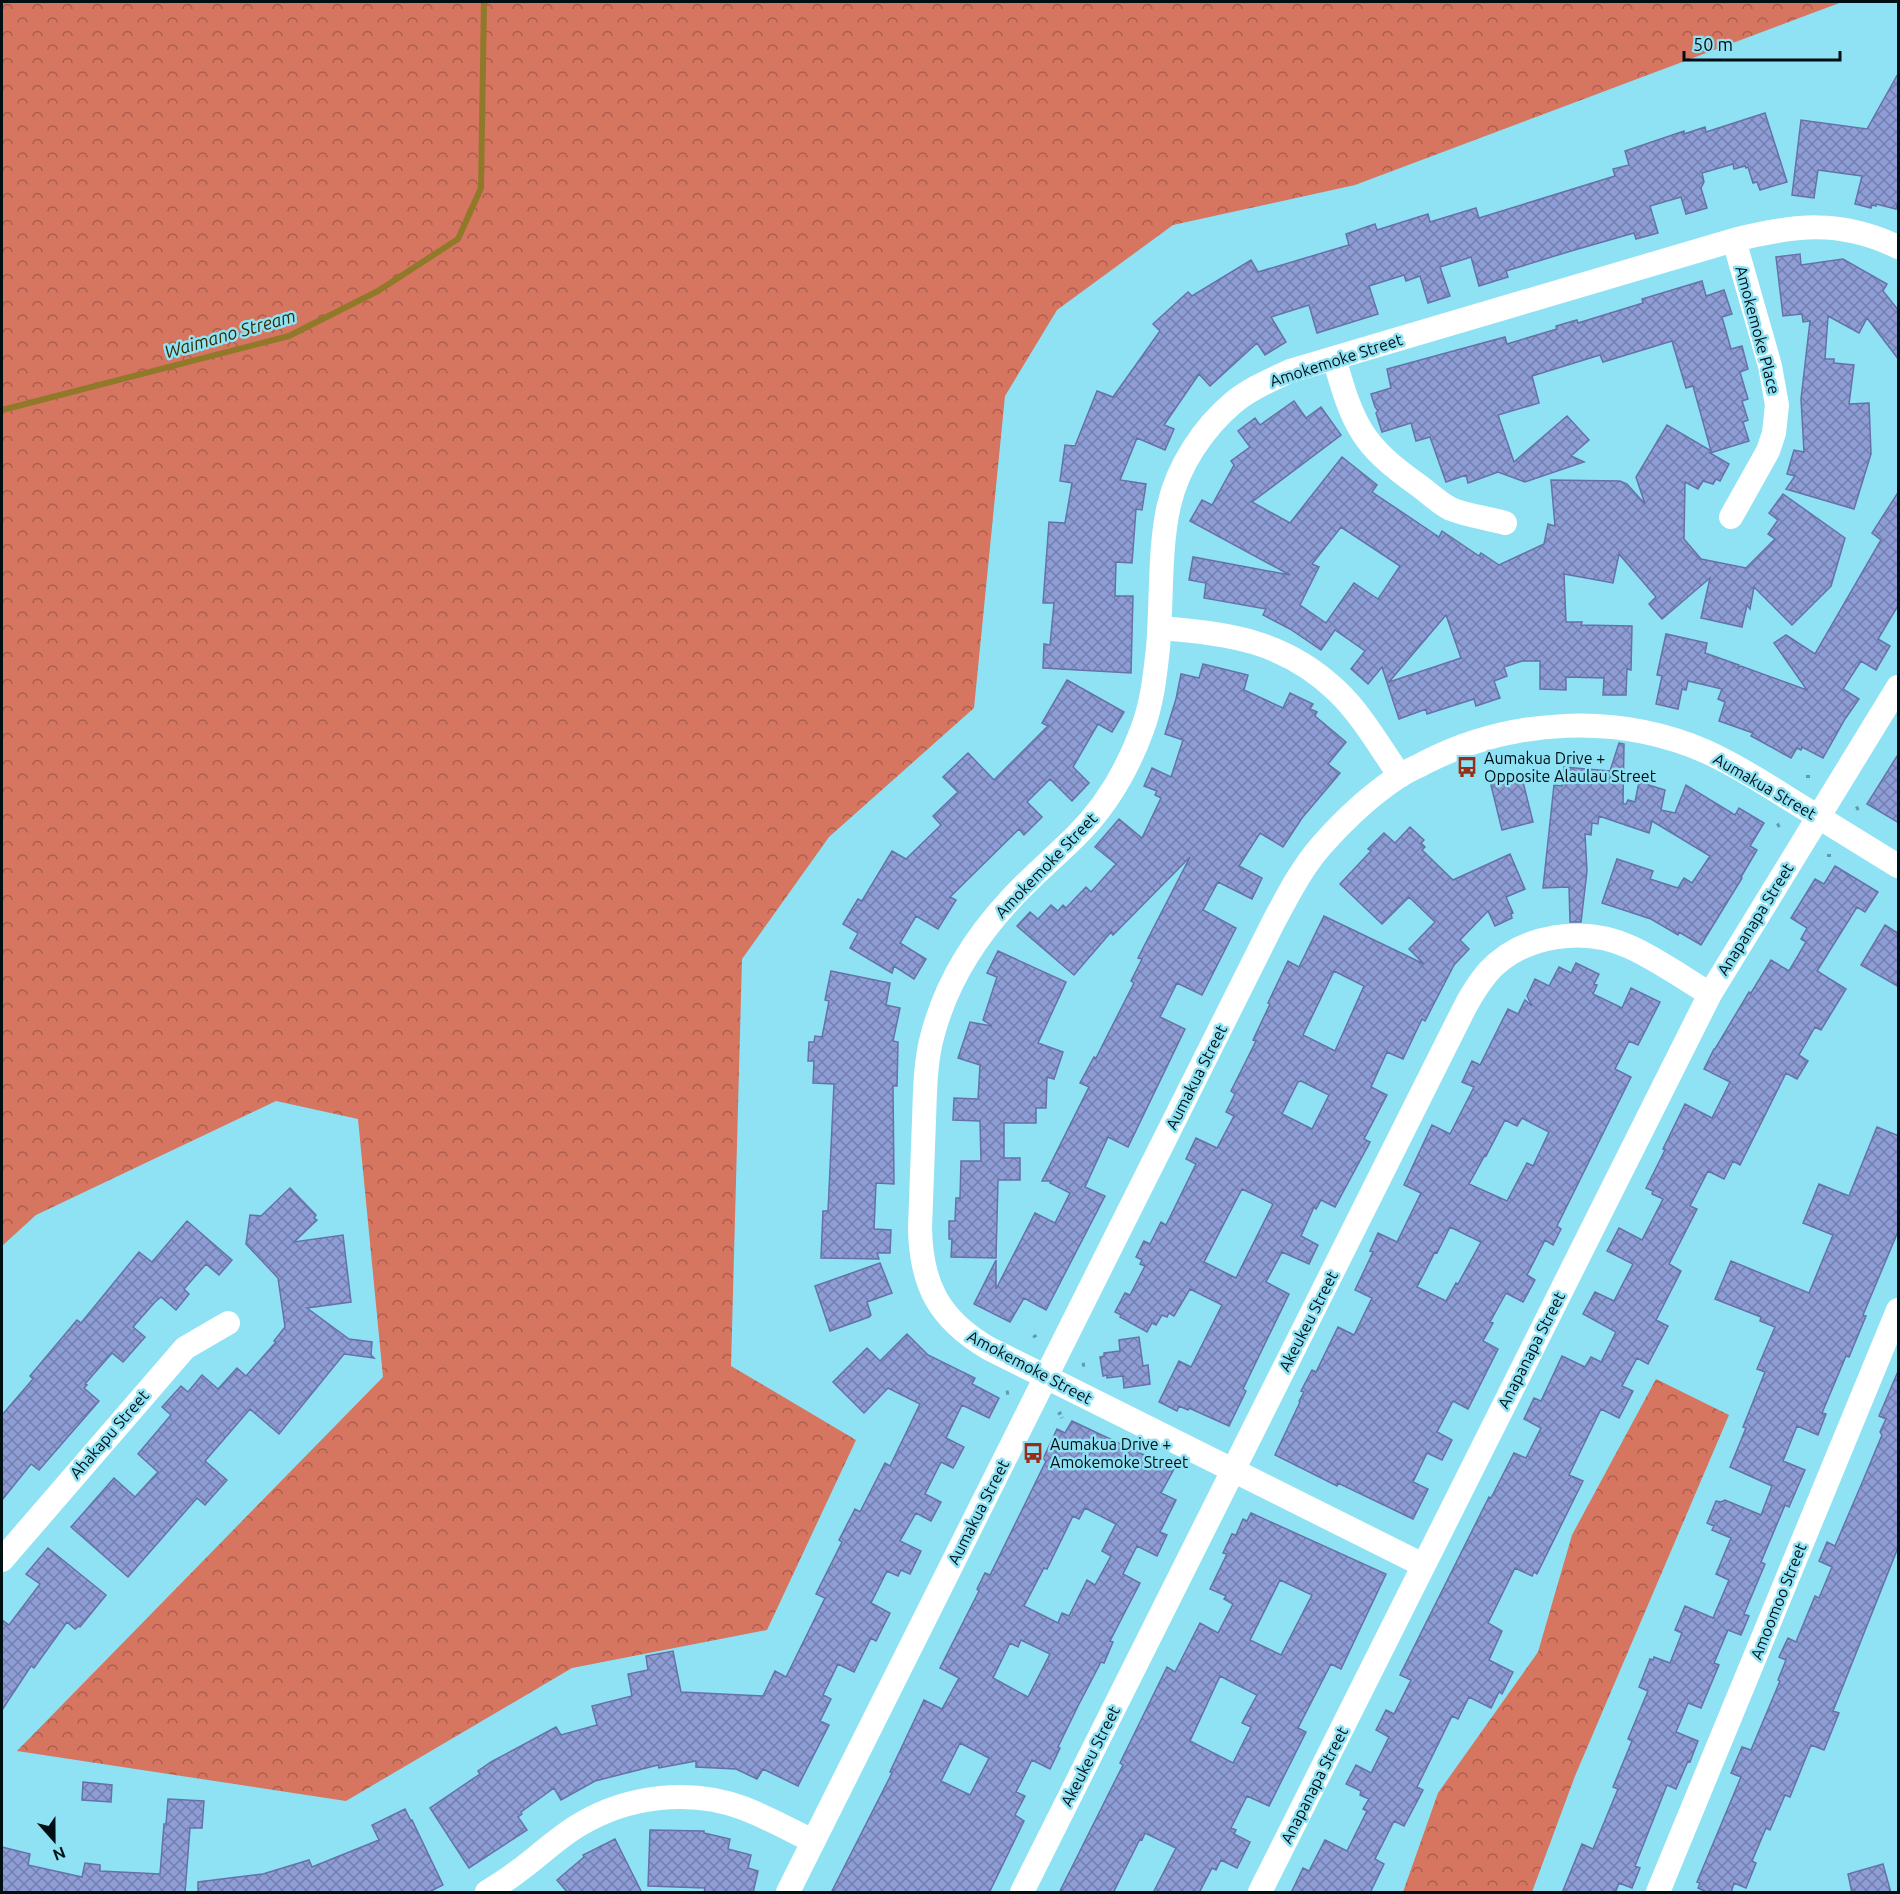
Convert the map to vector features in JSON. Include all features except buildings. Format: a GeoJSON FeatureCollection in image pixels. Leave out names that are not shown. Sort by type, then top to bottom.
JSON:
{"type":"FeatureCollection","features":[{"type":"Feature","properties":{"kind":"street","name":"Amokemoke Street"},"geometry":{"type":"LineString","coordinates":[[1423,1565],[988,1348],[964,1332],[934,1298],[926,1278],[920,1247],[920,1228],[926,1073],[931,1042],[942,1004],[957,972],[973,946],[1010,900],[1079,833],[1117,784],[1142,730],[1151,700],[1160,628],[1166,524],[1175,485],[1199,440],[1235,401],[1261,384],[1290,371],[1778,229],[1807,226],[1836,228],[1899,247]]}},
{"type":"Feature","properties":{"kind":"street","name":"Amokemoke Place"},"geometry":{"type":"LineString","coordinates":[[1731,518],[1768,451],[1774,433],[1777,405],[1770,366],[1734,240]]}},
{"type":"Feature","properties":{"kind":"street"},"geometry":{"type":"LineString","coordinates":[[1334,358],[1345,398],[1359,429],[1392,467],[1451,508],[1505,523]]}},
{"type":"Feature","properties":{"kind":"street"},"geometry":{"type":"LineString","coordinates":[[1160,628],[1212,632],[1243,638],[1297,661],[1321,677],[1345,699],[1400,776]]}},
{"type":"Feature","properties":{"kind":"street"},"geometry":{"type":"LineString","coordinates":[[1818,817],[1899,687]]}},
{"type":"Feature","properties":{"kind":"street","name":"Aumakua Street"},"geometry":{"type":"LineString","coordinates":[[788,1893],[1296,880],[1319,848],[1339,826],[1364,803],[1400,776],[1467,744],[1498,735],[1554,726],[1619,728],[1654,735],[1706,752],[1737,767],[1899,866]]}},
{"type":"Feature","properties":{"kind":"street","name":"Anapanapa Street"},"geometry":{"type":"LineString","coordinates":[[1260,1893],[1710,994],[1818,817]]}},
{"type":"Feature","properties":{"kind":"street","name":"Akeukeu Street"},"geometry":{"type":"LineString","coordinates":[[1022,1893],[1474,990],[1489,971],[1507,957],[1543,939],[1584,935],[1605,938],[1630,947],[1710,994]]}},
{"type":"Feature","properties":{"kind":"street","name":"Amoomoo Street"},"geometry":{"type":"LineString","coordinates":[[1658,1893],[1899,1311]]}},
{"type":"Feature","properties":{"kind":"street","name":"Ahakapu Street"},"geometry":{"type":"LineString","coordinates":[[2,1560],[185,1348],[228,1323]]}},
{"type":"Feature","properties":{"kind":"street"},"geometry":{"type":"LineString","coordinates":[[487,1893],[579,1825],[607,1811],[654,1799],[695,1797],[717,1801],[752,1812],[813,1841]]}},
{"type":"Feature","properties":{"kind":"path"},"geometry":{"type":"LineString","coordinates":[[1059,1412],[1062,1418]]}},
{"type":"Feature","properties":{"kind":"green space"},"geometry":{"type":"Polygon","coordinates":[[[2,2],[1842,2],[1355,185],[1173,225],[1057,310],[1005,396],[974,708],[829,837],[742,959],[731,1366],[856,1440],[767,1630],[572,1668],[346,1801],[17,1751],[383,1377],[358,1119],[276,1101],[36,1215],[2,1246],[2,2]]]}},
{"type":"Feature","properties":{"kind":"green space"},"geometry":{"type":"Polygon","coordinates":[[[1656,1379],[1729,1415],[1575,1776],[1532,1892],[1403,1892],[1438,1793],[1538,1652],[1572,1535],[1656,1379]]]}},
{"type":"Feature","properties":{"kind":"waterway","name":"Waimano Stream"},"geometry":{"type":"LineString","coordinates":[[2,410],[289,336],[378,291],[458,239],[481,188],[484,2]]}},
{"type":"Feature","properties":{"kind":"place","name":"Aumakua Drive + Opposite Alaulau Street"},"geometry":{"type":"Point","coordinates":[1467,767]}},
{"type":"Feature","properties":{"kind":"place","name":"Aumakua Drive + Amokemoke Street"},"geometry":{"type":"Point","coordinates":[1033,1453]}}]}
